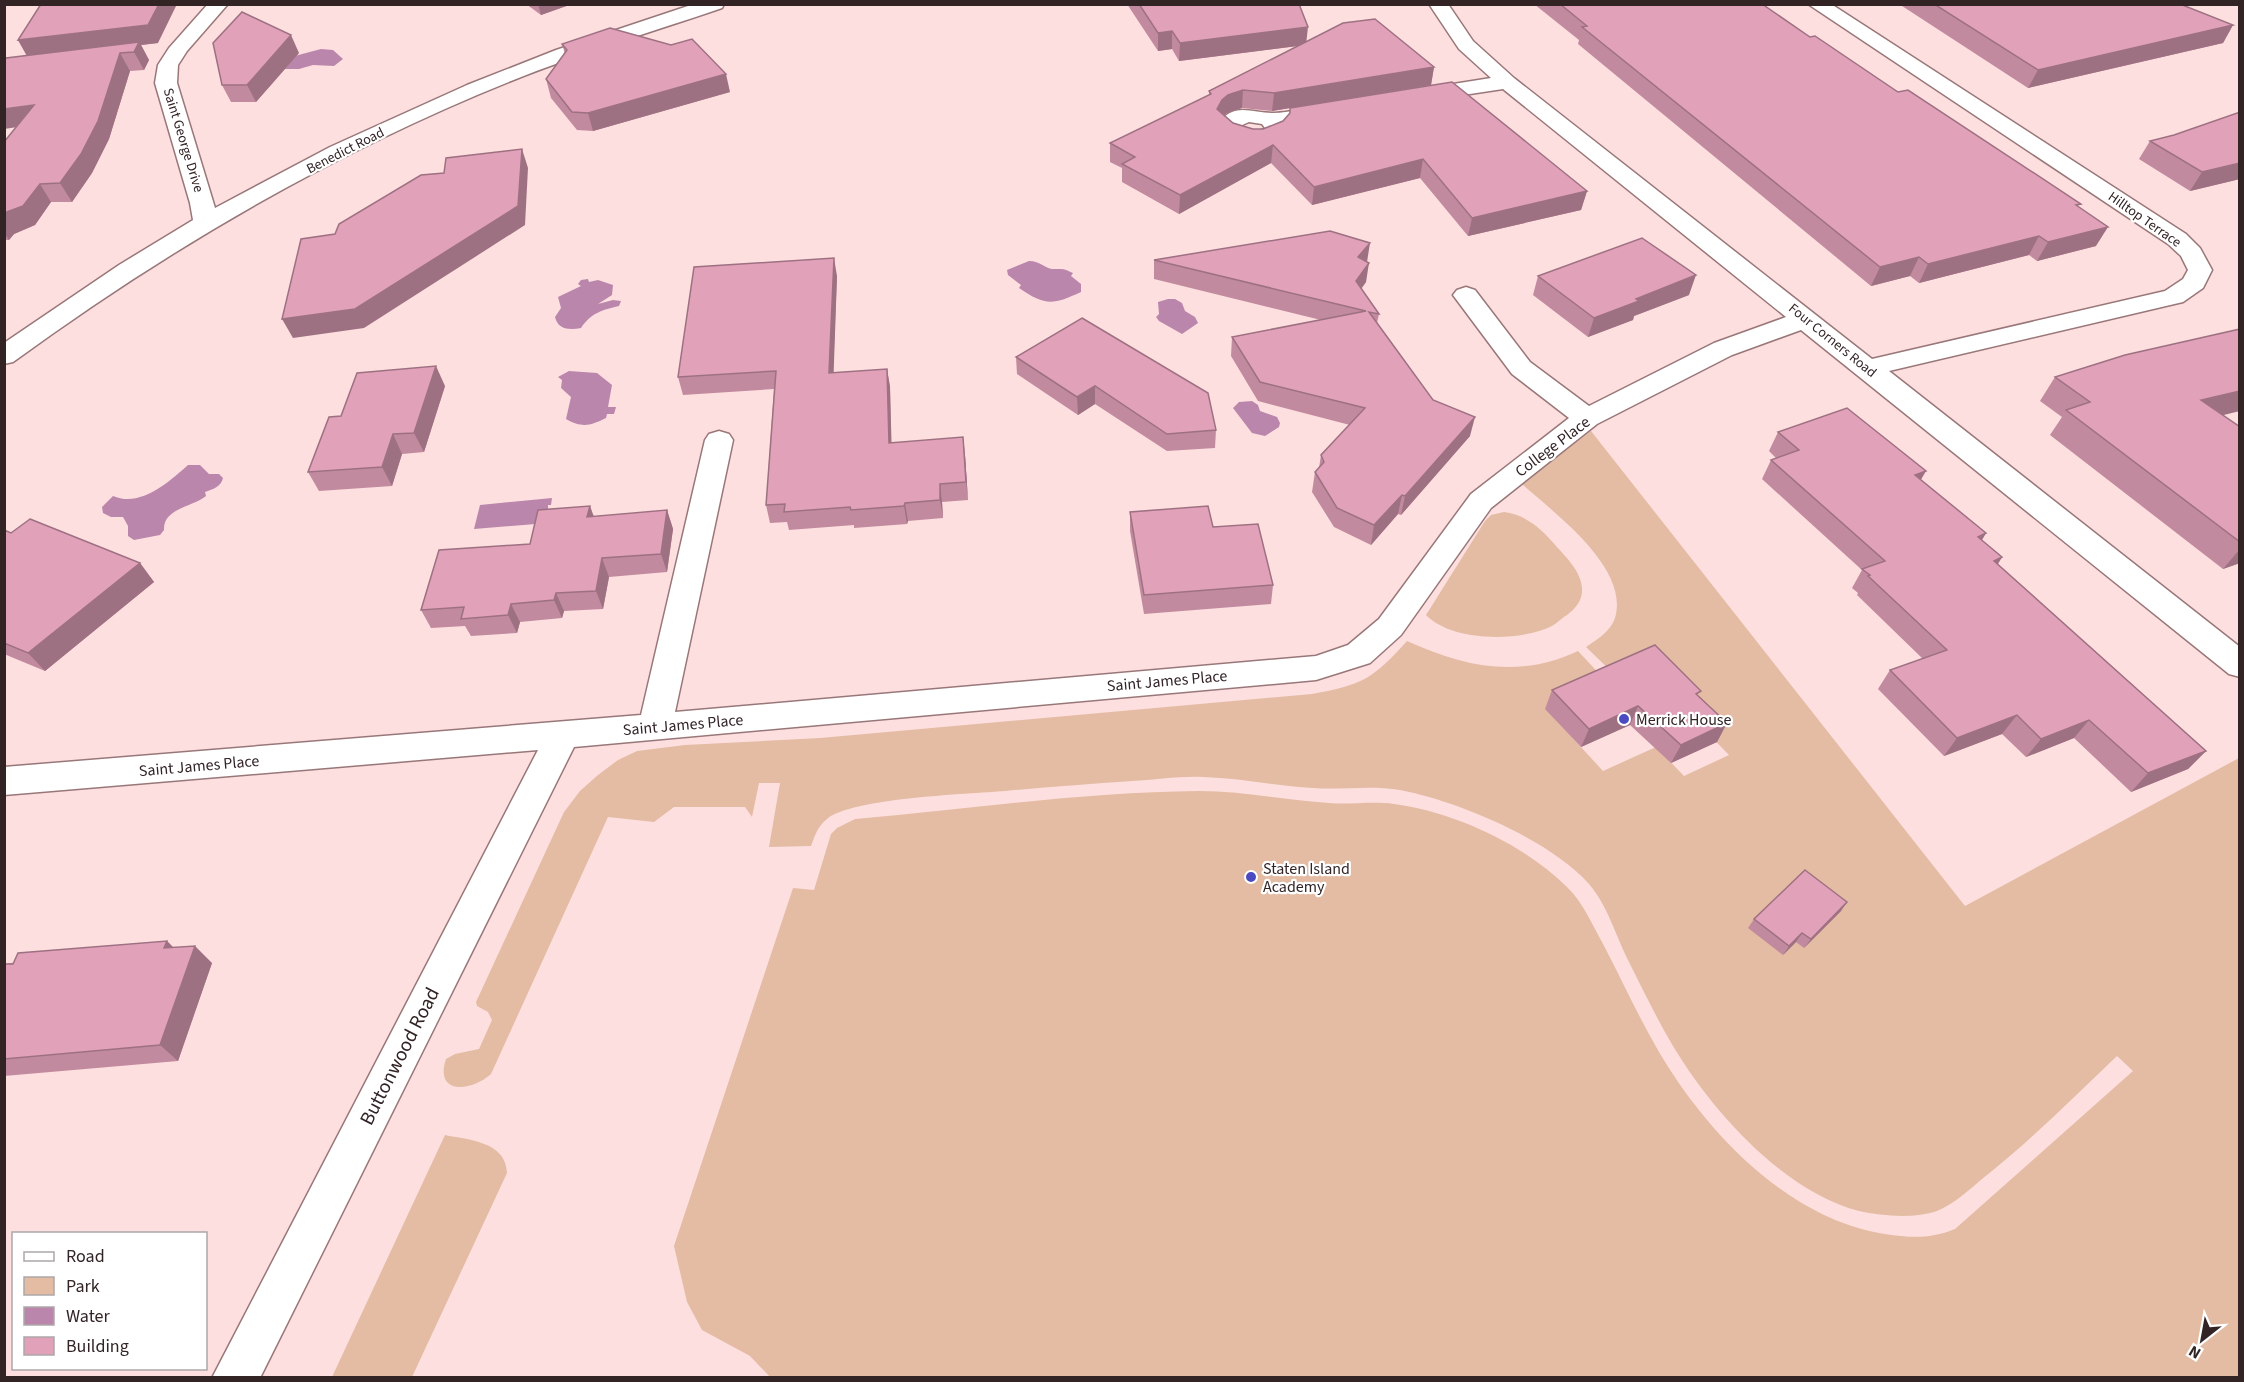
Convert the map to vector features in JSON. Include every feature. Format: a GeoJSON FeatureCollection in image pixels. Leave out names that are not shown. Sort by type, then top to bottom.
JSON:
{"type":"FeatureCollection","features":[{"type":"Feature","properties":{"kind":"street","name":"Saint George Drive"},"geometry":{"type":"LineString","coordinates":[[205,223],[202,202],[166,83],[168,65],[178,48],[219,4]]}},
{"type":"Feature","properties":{"kind":"street","name":"Benedict Road"},"geometry":{"type":"LineString","coordinates":[[4,356],[56,319],[205,223],[374,135],[476,88],[537,64],[715,4]]}},
{"type":"Feature","properties":{"kind":"street","name":"Four Corners Road"},"geometry":{"type":"LineString","coordinates":[[1438,4],[1466,45],[1507,82],[2240,665]]}},
{"type":"Feature","properties":{"kind":"street","name":"Hilltop Terrace"},"geometry":{"type":"LineString","coordinates":[[1817,4],[2177,239],[2191,253],[2200,270],[2194,283],[2174,297],[1868,368]]}},
{"type":"Feature","properties":{"kind":"street"},"geometry":{"type":"LineString","coordinates":[[155,51],[178,48]]}},
{"type":"Feature","properties":{"kind":"street"},"geometry":{"type":"LineString","coordinates":[[1401,98],[1507,82]]}},
{"type":"Feature","properties":{"kind":"street"},"geometry":{"type":"LineString","coordinates":[[1271,120],[1354,106]]}},
{"type":"Feature","properties":{"kind":"street"},"geometry":{"type":"LineString","coordinates":[[1466,296],[1521,368],[1587,418]]}},
{"type":"Feature","properties":{"kind":"street","name":"College Place"},"geometry":{"type":"LineString","coordinates":[[1359,654],[1390,627],[1481,501],[1587,418],[1723,349],[1806,319]]}},
{"type":"Feature","properties":{"kind":"street"},"geometry":{"type":"LineString","coordinates":[[655,726],[718,440]]}},
{"type":"Feature","properties":{"kind":"street","name":"Saint James Place"},"geometry":{"type":"LineString","coordinates":[[4,781],[563,735],[1316,668],[1359,654]]}},
{"type":"Feature","properties":{"kind":"street","name":"Buttonwood Road"},"geometry":{"type":"LineString","coordinates":[[236,1377],[563,735]]}},
{"type":"Feature","properties":{"kind":"green space","name":"Staten Island Academy"},"geometry":{"type":"Polygon","coordinates":[[[1591,431],[1965,906],[2239,758],[2239,1377],[771,1378],[750,1356],[702,1330],[687,1302],[674,1246],[793,888],[814,890],[831,834],[837,828],[855,819],[1113,794],[1199,791],[1231,792],[1329,803],[1394,804],[1417,808],[1464,822],[1487,832],[1530,857],[1550,871],[1572,893],[1590,920],[1659,1052],[1701,1112],[1726,1141],[1754,1168],[1784,1191],[1816,1211],[1849,1225],[1885,1234],[1920,1237],[1937,1235],[1955,1229],[2133,1071],[2117,1056],[2017,1150],[1961,1196],[1937,1211],[1908,1216],[1888,1215],[1859,1211],[1831,1201],[1803,1186],[1777,1167],[1752,1145],[1708,1096],[1689,1071],[1661,1025],[1601,902],[1589,884],[1551,852],[1502,825],[1449,803],[1400,790],[1313,788],[1194,777],[911,798],[860,806],[840,812],[821,825],[811,846],[769,847],[780,783],[759,783],[752,817],[745,807],[674,807],[654,822],[608,817],[491,1074],[465,1087],[456,1087],[445,1079],[446,1059],[455,1054],[479,1049],[492,1020],[488,1012],[477,1006],[476,1002],[564,812],[580,791],[598,775],[618,760],[637,751],[685,745],[820,738],[1312,694],[1343,687],[1366,678],[1385,664],[1407,641],[1449,657],[1492,666],[1534,665],[1556,660],[1578,651],[1607,682],[1546,709],[1603,771],[1656,747],[1684,776],[1729,755],[1687,712],[1617,677],[1586,647],[1604,634],[1614,620],[1616,596],[1610,577],[1585,541],[1522,484],[1591,431]]]}},
{"type":"Feature","properties":{"kind":"green space"},"geometry":{"type":"Polygon","coordinates":[[[1512,513],[1533,524],[1569,560],[1581,582],[1582,592],[1578,603],[1552,626],[1522,635],[1487,637],[1469,635],[1438,624],[1426,615],[1485,521],[1491,515],[1512,513]]]}},
{"type":"Feature","properties":{"kind":"green space"},"geometry":{"type":"Polygon","coordinates":[[[445,1135],[493,1148],[505,1162],[507,1173],[412,1377],[332,1377],[445,1135]]]}},
{"type":"Feature","properties":{"kind":"water"},"geometry":{"type":"Polygon","coordinates":[[[321,49],[333,50],[343,59],[334,66],[313,65],[299,69],[283,69],[291,57],[321,49]]]}},
{"type":"Feature","properties":{"kind":"water"},"geometry":{"type":"Polygon","coordinates":[[[1029,261],[1050,269],[1063,269],[1073,273],[1071,276],[1081,284],[1081,292],[1049,302],[1028,294],[1019,288],[1021,285],[1008,275],[1007,270],[1029,261]]]}},
{"type":"Feature","properties":{"kind":"water"},"geometry":{"type":"Polygon","coordinates":[[[588,279],[589,282],[598,280],[613,285],[612,295],[598,304],[613,300],[621,301],[619,306],[597,313],[581,328],[562,327],[555,317],[561,308],[558,297],[581,286],[578,284],[581,280],[588,279]]]}},
{"type":"Feature","properties":{"kind":"water"},"geometry":{"type":"Polygon","coordinates":[[[1175,299],[1182,303],[1185,311],[1195,317],[1198,323],[1182,334],[1159,321],[1156,317],[1159,314],[1158,302],[1175,299]]]}},
{"type":"Feature","properties":{"kind":"water"},"geometry":{"type":"Polygon","coordinates":[[[569,371],[597,373],[612,385],[608,407],[616,407],[614,414],[607,414],[606,418],[586,425],[566,419],[571,397],[561,388],[562,380],[558,377],[569,371]]]}},
{"type":"Feature","properties":{"kind":"water"},"geometry":{"type":"Polygon","coordinates":[[[1252,401],[1258,405],[1260,411],[1277,417],[1279,427],[1265,436],[1252,433],[1233,408],[1239,402],[1252,401]]]}},
{"type":"Feature","properties":{"kind":"water"},"geometry":{"type":"Polygon","coordinates":[[[188,465],[200,465],[209,474],[219,474],[223,478],[222,481],[205,492],[206,496],[200,500],[173,512],[168,517],[160,535],[134,540],[128,536],[128,526],[123,517],[111,517],[103,513],[102,507],[113,496],[133,499],[144,496],[172,479],[188,465]]]}},
{"type":"Feature","properties":{"kind":"water"},"geometry":{"type":"Polygon","coordinates":[[[552,498],[551,505],[548,505],[548,523],[474,529],[480,505],[552,498]]]}},
{"type":"Feature","properties":{"kind":"building"},"geometry":{"type":"Polygon","coordinates":[[[41,4],[159,4],[148,25],[18,40],[41,4]]]}},
{"type":"Feature","properties":{"kind":"building"},"geometry":{"type":"Polygon","coordinates":[[[1139,4],[1299,4],[1308,27],[1180,43],[1172,31],[1158,33],[1139,4]]]}},
{"type":"Feature","properties":{"kind":"building"},"geometry":{"type":"Polygon","coordinates":[[[1560,4],[1762,4],[1810,37],[1815,36],[1898,92],[1908,90],[2081,204],[2076,205],[2108,227],[2048,242],[2039,236],[1928,264],[1919,257],[1880,267],[1582,27],[1587,26],[1560,4]]]}},
{"type":"Feature","properties":{"kind":"building"},"geometry":{"type":"Polygon","coordinates":[[[1934,4],[2180,4],[2233,25],[2038,70],[1934,4]]]}},
{"type":"Feature","properties":{"kind":"building"},"geometry":{"type":"Polygon","coordinates":[[[242,12],[291,35],[247,85],[222,85],[213,43],[242,12]]]}},
{"type":"Feature","properties":{"kind":"building"},"geometry":{"type":"Polygon","coordinates":[[[1375,19],[1434,67],[1274,93],[1243,90],[1228,95],[1217,109],[1233,123],[1253,129],[1263,129],[1283,121],[1290,113],[1290,108],[1452,82],[1587,191],[1472,218],[1423,159],[1314,187],[1273,145],[1180,195],[1122,164],[1135,157],[1110,143],[1211,94],[1209,91],[1343,23],[1375,19]]]}},
{"type":"Feature","properties":{"kind":"building"},"geometry":{"type":"Polygon","coordinates":[[[610,28],[671,45],[692,39],[726,74],[588,113],[572,112],[546,79],[567,50],[562,44],[610,28]]]}},
{"type":"Feature","properties":{"kind":"building"},"geometry":{"type":"Polygon","coordinates":[[[139,42],[134,52],[120,53],[98,121],[81,154],[60,183],[40,184],[23,206],[4,213],[4,142],[34,105],[4,109],[4,60],[139,42]]]}},
{"type":"Feature","properties":{"kind":"building"},"geometry":{"type":"Polygon","coordinates":[[[2240,112],[2240,163],[2202,172],[2150,141],[2174,135],[2240,112]]]}},
{"type":"Feature","properties":{"kind":"building"},"geometry":{"type":"Polygon","coordinates":[[[522,149],[518,206],[355,309],[282,319],[301,239],[335,234],[339,224],[421,175],[444,173],[446,158],[522,149]]]}},
{"type":"Feature","properties":{"kind":"building"},"geometry":{"type":"Polygon","coordinates":[[[1330,231],[1370,243],[1358,257],[1369,263],[1356,281],[1379,314],[1369,312],[1433,400],[1475,417],[1405,496],[1402,495],[1374,525],[1337,508],[1315,472],[1324,462],[1321,455],[1365,408],[1260,382],[1232,337],[1366,311],[1154,260],[1330,231]]]}},
{"type":"Feature","properties":{"kind":"building"},"geometry":{"type":"Polygon","coordinates":[[[1642,238],[1696,275],[1636,299],[1639,301],[1594,318],[1538,276],[1642,238]]]}},
{"type":"Feature","properties":{"kind":"building"},"geometry":{"type":"Polygon","coordinates":[[[834,258],[829,373],[887,369],[889,443],[963,437],[966,482],[940,484],[940,500],[905,503],[904,506],[784,512],[785,504],[766,505],[776,371],[678,377],[694,267],[834,258]]]}},
{"type":"Feature","properties":{"kind":"building"},"geometry":{"type":"Polygon","coordinates":[[[1082,318],[1208,393],[1216,430],[1167,434],[1095,386],[1077,397],[1016,357],[1082,318]]]}},
{"type":"Feature","properties":{"kind":"building"},"geometry":{"type":"Polygon","coordinates":[[[2240,329],[2240,391],[2201,400],[2240,427],[2240,542],[2066,410],[2090,402],[2055,377],[2125,355],[2240,329]]]}},
{"type":"Feature","properties":{"kind":"building"},"geometry":{"type":"Polygon","coordinates":[[[436,366],[414,433],[393,434],[382,467],[308,472],[329,417],[341,416],[357,373],[436,366]]]}},
{"type":"Feature","properties":{"kind":"building"},"geometry":{"type":"Polygon","coordinates":[[[1847,408],[1926,471],[1915,475],[1986,533],[1978,537],[2002,557],[1994,561],[2206,751],[2148,773],[2089,720],[2041,739],[2017,715],[1957,738],[1890,670],[1947,650],[1862,569],[1885,561],[1771,460],[1799,450],[1778,432],[1847,408]]]}},
{"type":"Feature","properties":{"kind":"building"},"geometry":{"type":"Polygon","coordinates":[[[590,506],[587,517],[667,510],[661,554],[602,558],[596,591],[556,593],[554,600],[511,604],[508,615],[461,619],[464,607],[421,610],[439,550],[530,544],[538,510],[590,506]]]}},
{"type":"Feature","properties":{"kind":"building"},"geometry":{"type":"Polygon","coordinates":[[[1208,506],[1213,527],[1258,524],[1273,585],[1144,595],[1130,512],[1208,506]]]}},
{"type":"Feature","properties":{"kind":"building"},"geometry":{"type":"Polygon","coordinates":[[[30,519],[140,563],[28,653],[4,643],[4,530],[11,533],[30,519]]]}},
{"type":"Feature","properties":{"kind":"building"},"geometry":{"type":"Polygon","coordinates":[[[1655,645],[1701,691],[1696,694],[1727,723],[1681,745],[1638,706],[1589,729],[1552,690],[1655,645]]]}},
{"type":"Feature","properties":{"kind":"building"},"geometry":{"type":"Polygon","coordinates":[[[1805,870],[1847,902],[1811,939],[1802,933],[1789,946],[1754,919],[1805,870]]]}},
{"type":"Feature","properties":{"kind":"building"},"geometry":{"type":"Polygon","coordinates":[[[167,941],[164,948],[195,946],[160,1045],[4,1059],[4,964],[13,964],[18,953],[167,941]]]}},
{"type":"Feature","properties":{"kind":"place","name":"Merrick House"},"geometry":{"type":"Point","coordinates":[1624,719]}},
{"type":"Feature","properties":{"kind":"place","name":"Staten Island Academy"},"geometry":{"type":"Point","coordinates":[1251,877]}}]}
